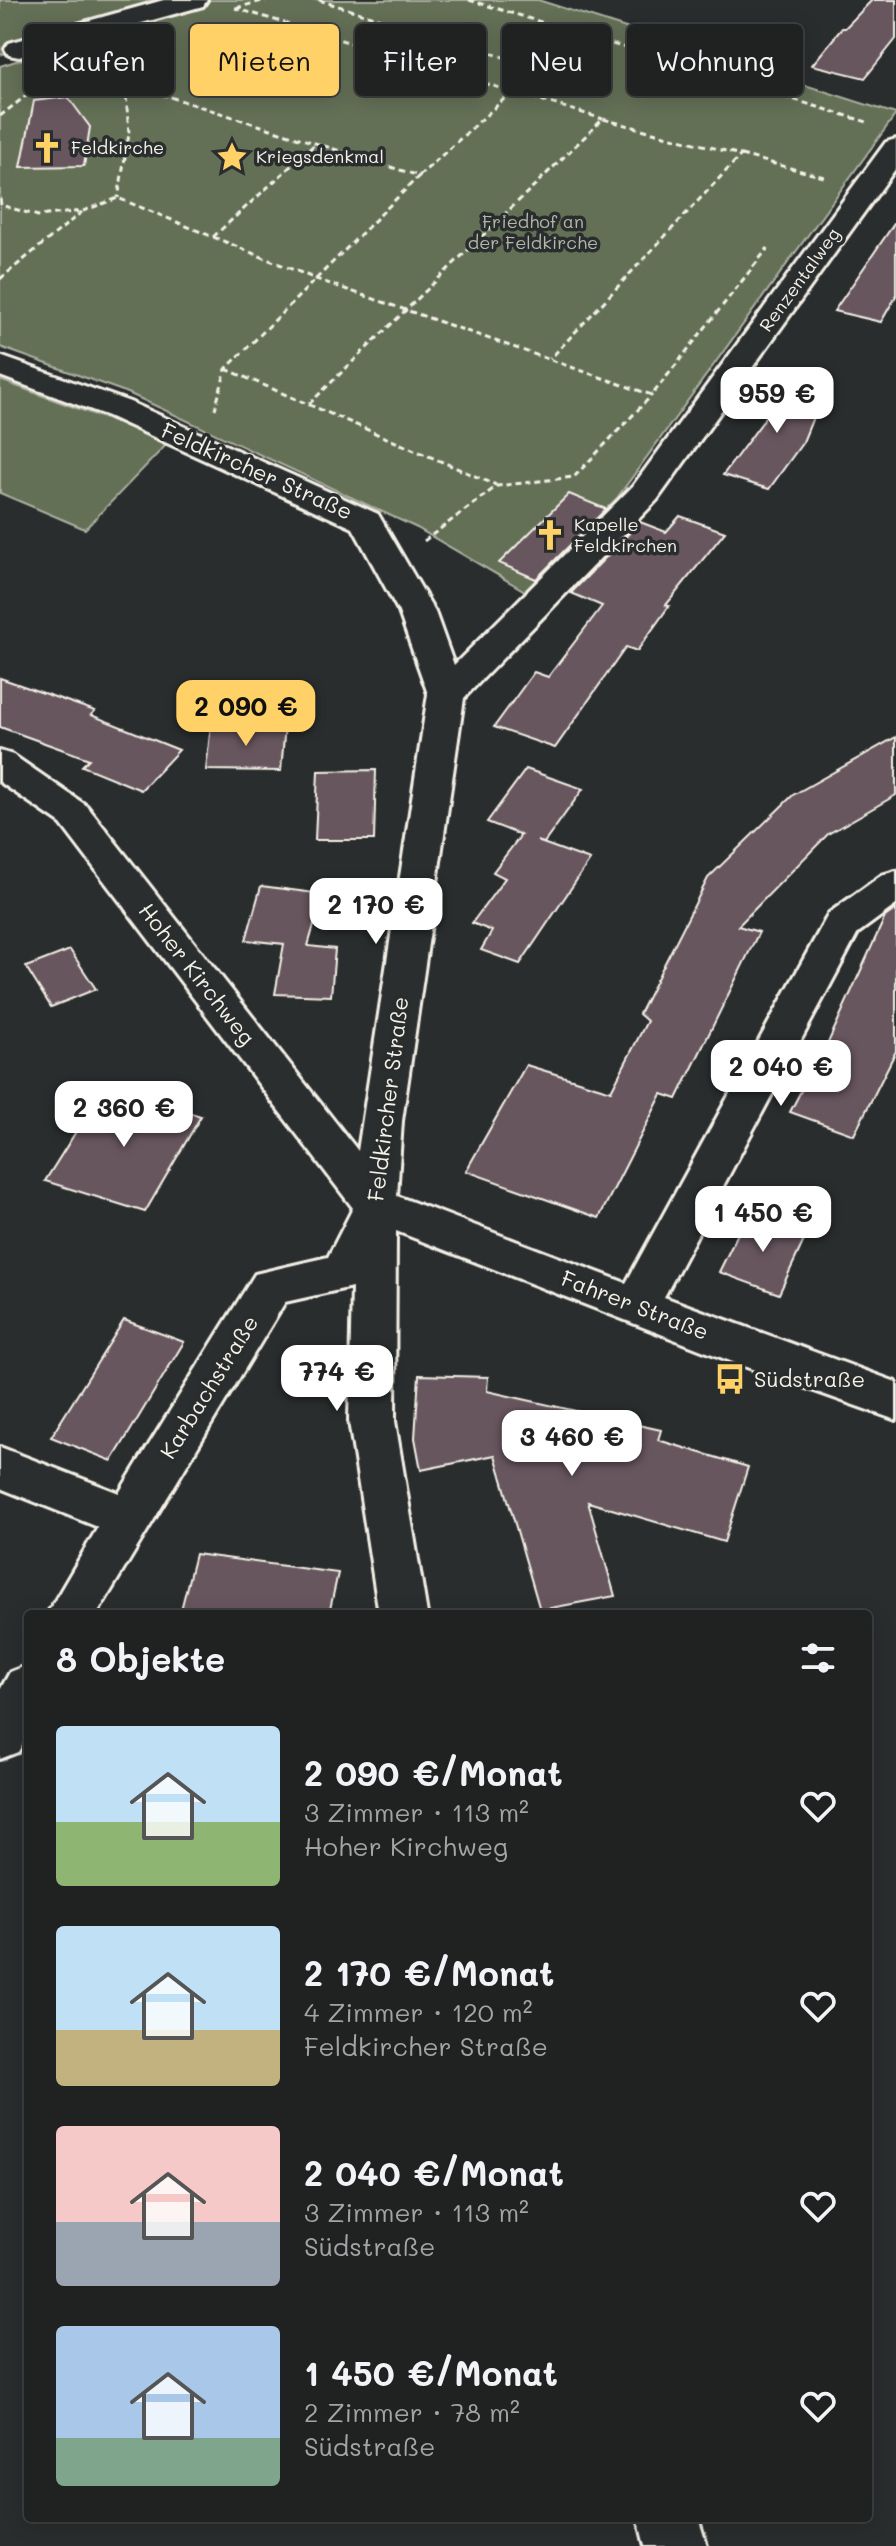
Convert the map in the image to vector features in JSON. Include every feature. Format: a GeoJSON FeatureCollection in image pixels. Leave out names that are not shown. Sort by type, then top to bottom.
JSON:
{"type":"FeatureCollection","features":[{"type":"Feature","properties":{"kind":"street"},"geometry":{"type":"LineString","coordinates":[[19,49],[194,0]]}},
{"type":"Feature","properties":{"kind":"street","name":"Renzentalweg"},"geometry":{"type":"LineString","coordinates":[[446,694],[645,493],[896,148]]}},
{"type":"Feature","properties":{"kind":"street","name":"Feldkircher Straße"},"geometry":{"type":"LineString","coordinates":[[0,365],[119,409],[366,521],[417,612],[446,694],[381,1121],[375,1205],[372,1421],[402,1610]]}},
{"type":"Feature","properties":{"kind":"street","name":"Hoher Kirchweg"},"geometry":{"type":"LineString","coordinates":[[0,764],[74,815],[375,1205]]}},
{"type":"Feature","properties":{"kind":"street"},"geometry":{"type":"LineString","coordinates":[[637,1305],[843,923],[896,885]]}},
{"type":"Feature","properties":{"kind":"street","name":"Fahrer Straße"},"geometry":{"type":"LineString","coordinates":[[375,1205],[896,1401]]}},
{"type":"Feature","properties":{"kind":"street","name":"Karbachstraße"},"geometry":{"type":"LineString","coordinates":[[73,1610],[271,1287],[343,1272],[375,1205]]}},
{"type":"Feature","properties":{"kind":"street"},"geometry":{"type":"LineString","coordinates":[[0,1467],[128,1518]]}},
{"type":"Feature","properties":{"kind":"street"},"geometry":{"type":"LineString","coordinates":[[0,1736],[24,1695]]}},
{"type":"Feature","properties":{"kind":"street"},"geometry":{"type":"LineString","coordinates":[[669,2522],[676,2546]]}},
{"type":"Feature","properties":{"kind":"path"},"geometry":{"type":"LineString","coordinates":[[319,0],[502,57]]}},
{"type":"Feature","properties":{"kind":"path"},"geometry":{"type":"LineString","coordinates":[[469,0],[548,24]]}},
{"type":"Feature","properties":{"kind":"path"},"geometry":{"type":"LineString","coordinates":[[235,8],[502,86]]}},
{"type":"Feature","properties":{"kind":"path"},"geometry":{"type":"LineString","coordinates":[[611,44],[868,123],[860,133]]}},
{"type":"Feature","properties":{"kind":"path"},"geometry":{"type":"LineString","coordinates":[[19,49],[419,176]]}},
{"type":"Feature","properties":{"kind":"path"},"geometry":{"type":"LineString","coordinates":[[0,116],[36,88],[86,81],[126,95],[131,120],[129,152],[118,198]]}},
{"type":"Feature","properties":{"kind":"path"},"geometry":{"type":"LineString","coordinates":[[213,419],[226,369],[419,176],[507,96]]}},
{"type":"Feature","properties":{"kind":"path"},"geometry":{"type":"LineString","coordinates":[[532,96],[603,119],[826,175]]}},
{"type":"Feature","properties":{"kind":"path"},"geometry":{"type":"LineString","coordinates":[[309,404],[603,119]]}},
{"type":"Feature","properties":{"kind":"path"},"geometry":{"type":"LineString","coordinates":[[213,237],[315,143]]}},
{"type":"Feature","properties":{"kind":"path"},"geometry":{"type":"LineString","coordinates":[[550,359],[741,155]]}},
{"type":"Feature","properties":{"kind":"path"},"geometry":{"type":"LineString","coordinates":[[0,199],[1,205],[38,216],[83,211],[118,198],[316,279],[652,395]]}},
{"type":"Feature","properties":{"kind":"path"},"geometry":{"type":"LineString","coordinates":[[0,279],[83,211]]}},
{"type":"Feature","properties":{"kind":"path"},"geometry":{"type":"LineString","coordinates":[[226,369],[497,486],[574,477],[652,395],[776,238]]}},
{"type":"Feature","properties":{"kind":"path"},"geometry":{"type":"LineString","coordinates":[[391,566],[497,486]]}},
{"type":"Feature","properties":{"kind":"green space"},"geometry":{"type":"Polygon","coordinates":[[[0,0],[178,0],[100,24],[24,24],[24,48],[0,55],[0,0]]]}},
{"type":"Feature","properties":{"kind":"green space","name":"Friedhof an der Feldkirche"},"geometry":{"type":"Polygon","coordinates":[[[210,0],[538,0],[627,28],[627,96],[803,96],[803,84],[896,114],[617,498],[525,591],[417,528],[128,393],[0,347],[0,66],[24,58],[24,96],[174,96],[174,24],[134,24],[210,0]]]}},
{"type":"Feature","properties":{"kind":"green space"},"geometry":{"type":"Polygon","coordinates":[[[0,380],[169,442],[85,529],[0,493],[0,380]]]}},
{"type":"Feature","properties":{"kind":"building"},"geometry":{"type":"Polygon","coordinates":[[[872,0],[896,0],[896,39],[865,78],[812,65],[842,28],[872,0]]]}},
{"type":"Feature","properties":{"kind":"building","name":"Feldkirche"},"geometry":{"type":"Polygon","coordinates":[[[68,97],[90,127],[84,166],[21,167],[34,101],[68,97]]]}},
{"type":"Feature","properties":{"kind":"building"},"geometry":{"type":"Polygon","coordinates":[[[896,221],[896,296],[881,322],[834,311],[896,221]]]}},
{"type":"Feature","properties":{"kind":"building"},"geometry":{"type":"Polygon","coordinates":[[[781,379],[825,388],[803,442],[769,489],[723,475],[763,421],[781,379]]]}},
{"type":"Feature","properties":{"kind":"building","name":"Kapelle Feldkirchen"},"geometry":{"type":"Polygon","coordinates":[[[569,494],[606,509],[536,579],[499,563],[569,494]]]}},
{"type":"Feature","properties":{"kind":"building"},"geometry":{"type":"Polygon","coordinates":[[[680,516],[725,532],[666,605],[669,606],[637,651],[626,647],[555,748],[494,727],[534,672],[548,677],[602,606],[571,593],[640,522],[666,532],[680,516]]]}},
{"type":"Feature","properties":{"kind":"building"},"geometry":{"type":"Polygon","coordinates":[[[0,678],[95,711],[91,715],[179,750],[141,790],[82,766],[89,759],[0,727],[0,678]]]}},
{"type":"Feature","properties":{"kind":"building"},"geometry":{"type":"Polygon","coordinates":[[[211,724],[285,725],[281,771],[206,770],[211,724]]]}},
{"type":"Feature","properties":{"kind":"building"},"geometry":{"type":"Polygon","coordinates":[[[896,737],[896,795],[828,834],[738,926],[759,932],[677,1099],[662,1094],[599,1218],[466,1171],[526,1065],[611,1091],[647,1021],[639,1014],[708,878],[793,795],[896,737]]]}},
{"type":"Feature","properties":{"kind":"building"},"geometry":{"type":"Polygon","coordinates":[[[526,769],[583,789],[544,843],[537,841],[590,860],[520,964],[481,950],[492,931],[472,923],[505,878],[493,872],[521,835],[487,822],[526,769]]]}},
{"type":"Feature","properties":{"kind":"building"},"geometry":{"type":"Polygon","coordinates":[[[376,770],[374,840],[315,840],[318,771],[376,770]]]}},
{"type":"Feature","properties":{"kind":"building"},"geometry":{"type":"Polygon","coordinates":[[[261,886],[323,894],[308,946],[335,949],[331,996],[275,994],[284,944],[246,940],[261,886]]]}},
{"type":"Feature","properties":{"kind":"building"},"geometry":{"type":"Polygon","coordinates":[[[896,909],[896,1051],[854,1135],[790,1112],[815,1064],[818,1065],[885,917],[896,909]]]}},
{"type":"Feature","properties":{"kind":"building"},"geometry":{"type":"Polygon","coordinates":[[[70,950],[96,989],[51,1007],[26,967],[70,950]]]}},
{"type":"Feature","properties":{"kind":"building"},"geometry":{"type":"Polygon","coordinates":[[[104,1087],[201,1116],[145,1212],[45,1181],[104,1087]]]}},
{"type":"Feature","properties":{"kind":"building"},"geometry":{"type":"Polygon","coordinates":[[[747,1215],[806,1236],[779,1294],[719,1272],[747,1215]]]}},
{"type":"Feature","properties":{"kind":"building"},"geometry":{"type":"Polygon","coordinates":[[[124,1320],[184,1342],[112,1461],[51,1437],[124,1320]]]}},
{"type":"Feature","properties":{"kind":"building"},"geometry":{"type":"Polygon","coordinates":[[[419,1375],[488,1377],[487,1391],[661,1430],[658,1440],[748,1467],[724,1542],[588,1502],[615,1596],[540,1610],[495,1455],[421,1470],[415,1438],[419,1375]]]}},
{"type":"Feature","properties":{"kind":"building"},"geometry":{"type":"Polygon","coordinates":[[[195,1554],[338,1573],[330,1610],[181,1610],[195,1554]]]}},
{"type":"Feature","properties":{"kind":"place","name":"Feldkirche"},"geometry":{"type":"Point","coordinates":[47,148]}},
{"type":"Feature","properties":{"kind":"place","name":"Kriegsdenkmal"},"geometry":{"type":"Point","coordinates":[232,157]}},
{"type":"Feature","properties":{"kind":"place","name":"Kapelle Feldkirchen"},"geometry":{"type":"Point","coordinates":[550,535]}},
{"type":"Feature","properties":{"kind":"place","name":"Südstraße"},"geometry":{"type":"Point","coordinates":[730,1379]}}]}
